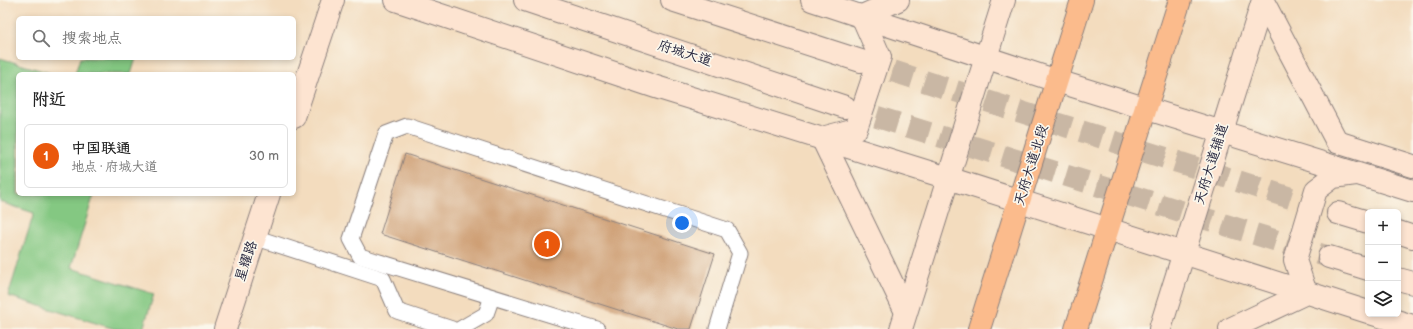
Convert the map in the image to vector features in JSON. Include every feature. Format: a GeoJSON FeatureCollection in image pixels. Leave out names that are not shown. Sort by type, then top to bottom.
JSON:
{"type":"FeatureCollection","features":[{"type":"Feature","properties":{"kind":"main road","name":"天府大道北段"},"geometry":{"type":"LineString","coordinates":[[979,329],[1082,0]]}},
{"type":"Feature","properties":{"kind":"main road"},"geometry":{"type":"LineString","coordinates":[[1076,329],[1180,0]]}},
{"type":"Feature","properties":{"kind":"street"},"geometry":{"type":"LineString","coordinates":[[296,112],[333,0]]}},
{"type":"Feature","properties":{"kind":"street"},"geometry":{"type":"LineString","coordinates":[[396,0],[656,87],[822,138],[1365,311]]}},
{"type":"Feature","properties":{"kind":"street","name":"府城大道"},"geometry":{"type":"LineString","coordinates":[[525,0],[845,107]]}},
{"type":"Feature","properties":{"kind":"street"},"geometry":{"type":"LineString","coordinates":[[672,0],[861,61]]}},
{"type":"Feature","properties":{"kind":"street"},"geometry":{"type":"LineString","coordinates":[[812,0],[1057,81],[1413,191]]}},
{"type":"Feature","properties":{"kind":"street"},"geometry":{"type":"LineString","coordinates":[[862,16],[898,0]]}},
{"type":"Feature","properties":{"kind":"street"},"geometry":{"type":"LineString","coordinates":[[903,321],[1004,0]]}},
{"type":"Feature","properties":{"kind":"street"},"geometry":{"type":"LineString","coordinates":[[1263,0],[1337,142],[1413,166]]}},
{"type":"Feature","properties":{"kind":"street","name":"天府大道辅道"},"geometry":{"type":"LineString","coordinates":[[1160,329],[1263,0]]}},
{"type":"Feature","properties":{"kind":"street"},"geometry":{"type":"LineString","coordinates":[[822,138],[856,129],[880,57],[862,16]]}},
{"type":"Feature","properties":{"kind":"street"},"geometry":{"type":"LineString","coordinates":[[822,138],[903,321]]}},
{"type":"Feature","properties":{"kind":"street"},"geometry":{"type":"LineString","coordinates":[[1306,293],[1295,260],[1316,190],[1332,177],[1358,174]]}},
{"type":"Feature","properties":{"kind":"street","name":"星耀路"},"geometry":{"type":"LineString","coordinates":[[225,329],[268,196]]}},
{"type":"Feature","properties":{"kind":"street"},"geometry":{"type":"LineString","coordinates":[[1338,213],[1365,221]]}},
{"type":"Feature","properties":{"kind":"street"},"geometry":{"type":"LineString","coordinates":[[1401,233],[1413,237]]}},
{"type":"Feature","properties":{"kind":"street"},"geometry":{"type":"LineString","coordinates":[[1329,256],[1365,268]]}},
{"type":"Feature","properties":{"kind":"street"},"geometry":{"type":"LineString","coordinates":[[1401,280],[1413,283]]}},
{"type":"Feature","properties":{"kind":"street"},"geometry":{"type":"LineString","coordinates":[[1230,329],[1306,293]]}},
{"type":"Feature","properties":{"kind":"street"},"geometry":{"type":"LineString","coordinates":[[1383,317],[1413,326]]}},
{"type":"Feature","properties":{"kind":"lane"},"geometry":{"type":"LineString","coordinates":[[356,270],[360,256],[351,239],[386,134],[407,126],[728,230],[740,253],[717,329]]}},
{"type":"Feature","properties":{"kind":"lane"},"geometry":{"type":"LineString","coordinates":[[254,237],[383,279],[397,311],[424,325],[452,329]]}},
{"type":"Feature","properties":{"kind":"lane"},"geometry":{"type":"LineString","coordinates":[[360,256],[597,329]]}},
{"type":"Feature","properties":{"kind":"lane"},"geometry":{"type":"LineString","coordinates":[[460,329],[486,314],[492,296]]}},
{"type":"Feature","properties":{"kind":"green space"},"geometry":{"type":"Polygon","coordinates":[[[0,58],[46,72],[16,72],[16,196],[93,196],[71,268],[154,294],[143,329],[115,329],[8,296],[34,213],[0,202],[0,58]]]}},
{"type":"Feature","properties":{"kind":"green space"},"geometry":{"type":"Polygon","coordinates":[[[79,60],[135,60],[132,72],[76,72],[79,60]]]}},
{"type":"Feature","properties":{"kind":"building"},"geometry":{"type":"Polygon","coordinates":[[[405,154],[715,254],[691,329],[678,329],[380,234],[405,154]]]}},
{"type":"Feature","properties":{"kind":"tunnel"},"geometry":{"type":"LineString","coordinates":[[861,61],[1338,213]]}},
{"type":"Feature","properties":{"kind":"tunnel"},"geometry":{"type":"LineString","coordinates":[[845,107],[1329,257]]}},
{"type":"Feature","properties":{"kind":"place","name":"中国联通"},"geometry":{"type":"Point","coordinates":[547,244]}}]}
